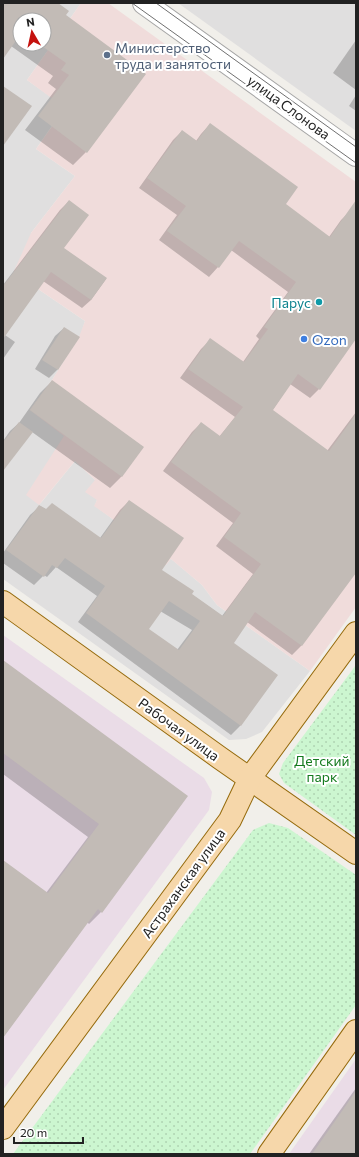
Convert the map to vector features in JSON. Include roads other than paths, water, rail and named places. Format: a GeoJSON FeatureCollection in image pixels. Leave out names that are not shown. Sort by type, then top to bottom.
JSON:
{"type":"FeatureCollection","features":[{"type":"Feature","properties":{"kind":"main road","name":"Рабочая улица"},"geometry":{"type":"LineString","coordinates":[[3,602],[220,758],[356,853]]}},
{"type":"Feature","properties":{"kind":"main road","name":"Астраханская улица"},"geometry":{"type":"LineString","coordinates":[[3,1128],[230,820],[250,778],[356,633]]}},
{"type":"Feature","properties":{"kind":"main road"},"geometry":{"type":"LineString","coordinates":[[269,1154],[356,1031]]}},
{"type":"Feature","properties":{"kind":"street","name":"улица Слонова"},"geometry":{"type":"LineString","coordinates":[[144,3],[356,155]]}},
{"type":"Feature","properties":{"kind":"tram line"},"geometry":{"type":"LineString","coordinates":[[132,3],[356,163]]}},
{"type":"Feature","properties":{"kind":"tram line"},"geometry":{"type":"LineString","coordinates":[[156,3],[356,147]]}},
{"type":"Feature","properties":{"kind":"place","name":"Министерство труда и занятости"},"geometry":{"type":"Point","coordinates":[107,55]}},
{"type":"Feature","properties":{"kind":"place","name":"Парус"},"geometry":{"type":"Point","coordinates":[319,302]}},
{"type":"Feature","properties":{"kind":"place","name":"Ozon"},"geometry":{"type":"Point","coordinates":[304,339]}},
{"type":"Feature","properties":{"kind":"park label","name":"Детский парк"},"geometry":{"type":"Point","coordinates":[322,768]}}]}
